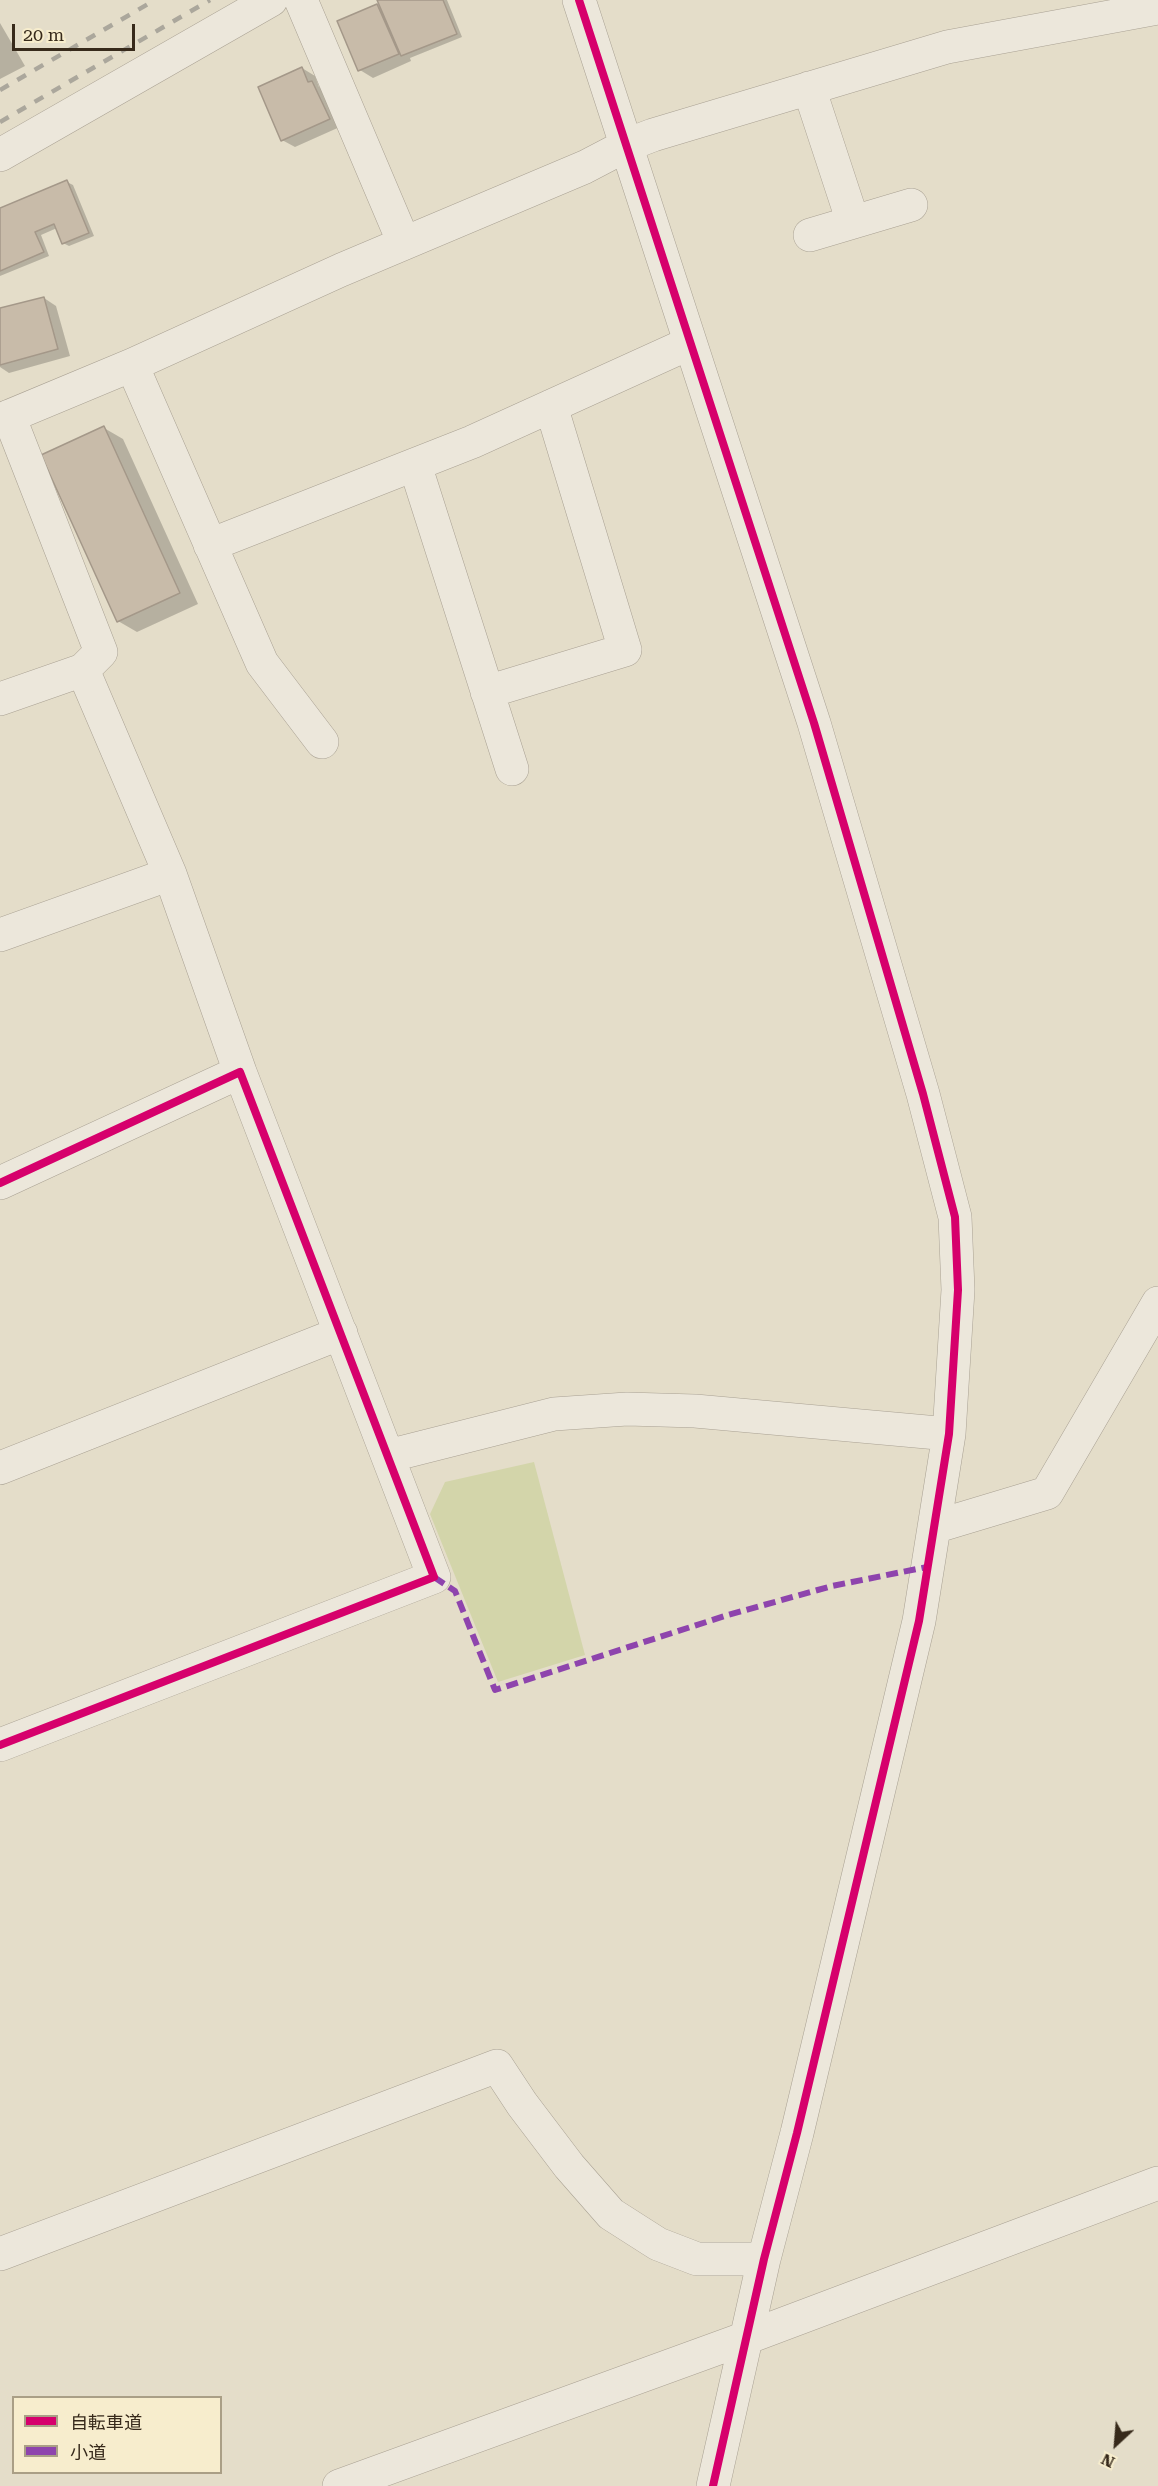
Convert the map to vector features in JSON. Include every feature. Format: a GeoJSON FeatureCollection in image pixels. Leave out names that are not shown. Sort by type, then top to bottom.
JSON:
{"type":"FeatureCollection","features":[{"type":"Feature","properties":{"kind":"street"},"geometry":{"type":"LineString","coordinates":[[0,155],[271,0]]}},
{"type":"Feature","properties":{"kind":"street"},"geometry":{"type":"LineString","coordinates":[[301,0],[404,243]]}},
{"type":"Feature","properties":{"kind":"street"},"geometry":{"type":"LineString","coordinates":[[579,0],[814,723],[924,1094],[954,1217],[958,1290],[949,1434],[919,1621],[800,2121],[764,2259],[713,2486]]}},
{"type":"Feature","properties":{"kind":"street"},"geometry":{"type":"LineString","coordinates":[[0,699],[83,670],[101,652],[5,418],[132,365],[404,243],[585,167],[627,145],[947,47],[1158,8]]}},
{"type":"Feature","properties":{"kind":"street"},"geometry":{"type":"LineString","coordinates":[[809,88],[853,222]]}},
{"type":"Feature","properties":{"kind":"street"},"geometry":{"type":"LineString","coordinates":[[810,235],[911,205]]}},
{"type":"Feature","properties":{"kind":"street"},"geometry":{"type":"LineString","coordinates":[[210,545],[472,442],[690,343]]}},
{"type":"Feature","properties":{"kind":"street"},"geometry":{"type":"LineString","coordinates":[[132,365],[262,663],[322,742]]}},
{"type":"Feature","properties":{"kind":"street"},"geometry":{"type":"LineString","coordinates":[[487,692],[625,650],[551,406]]}},
{"type":"Feature","properties":{"kind":"street"},"geometry":{"type":"LineString","coordinates":[[415,465],[512,769]]}},
{"type":"Feature","properties":{"kind":"street"},"geometry":{"type":"LineString","coordinates":[[0,1745],[434,1577],[240,1072],[170,874],[83,670]]}},
{"type":"Feature","properties":{"kind":"street"},"geometry":{"type":"LineString","coordinates":[[0,935],[170,874]]}},
{"type":"Feature","properties":{"kind":"street"},"geometry":{"type":"LineString","coordinates":[[0,1183],[240,1072]]}},
{"type":"Feature","properties":{"kind":"street"},"geometry":{"type":"LineString","coordinates":[[934,1527],[1047,1493],[1158,1303]]}},
{"type":"Feature","properties":{"kind":"street"},"geometry":{"type":"LineString","coordinates":[[0,1468],[341,1333]]}},
{"type":"Feature","properties":{"kind":"street"},"geometry":{"type":"LineString","coordinates":[[388,1456],[554,1414],[627,1409],[695,1411],[949,1434]]}},
{"type":"Feature","properties":{"kind":"street"},"geometry":{"type":"LineString","coordinates":[[0,2254],[497,2066],[528,2113],[569,2166],[611,2214],[658,2244],[697,2259],[764,2259]]}},
{"type":"Feature","properties":{"kind":"street"},"geometry":{"type":"LineString","coordinates":[[339,2486],[746,2338],[1158,2183]]}},
{"type":"Feature","properties":{"kind":"green space"},"geometry":{"type":"Polygon","coordinates":[[[534,1462],[585,1655],[498,1682],[430,1514],[445,1482],[534,1462]]]}},
{"type":"Feature","properties":{"kind":"building"},"geometry":{"type":"Polygon","coordinates":[[[377,0],[443,0],[457,34],[401,56],[377,0]]]}},
{"type":"Feature","properties":{"kind":"building"},"geometry":{"type":"Polygon","coordinates":[[[377,4],[399,54],[358,71],[337,21],[377,4]]]}},
{"type":"Feature","properties":{"kind":"building"},"geometry":{"type":"Polygon","coordinates":[[[302,67],[308,82],[312,81],[330,119],[281,141],[258,87],[302,67]]]}},
{"type":"Feature","properties":{"kind":"building"},"geometry":{"type":"Polygon","coordinates":[[[67,180],[89,233],[62,244],[54,224],[35,232],[44,252],[0,271],[0,208],[67,180]]]}},
{"type":"Feature","properties":{"kind":"building"},"geometry":{"type":"Polygon","coordinates":[[[44,297],[58,349],[0,365],[0,308],[44,297]]]}},
{"type":"Feature","properties":{"kind":"building"},"geometry":{"type":"Polygon","coordinates":[[[104,426],[180,593],[117,622],[41,455],[104,426]]]}},
{"type":"Feature","properties":{"kind":"railway"},"geometry":{"type":"LineString","coordinates":[[0,90],[155,0]]}},
{"type":"Feature","properties":{"kind":"railway"},"geometry":{"type":"LineString","coordinates":[[0,122],[210,0]]}},
{"type":"Feature","properties":{"kind":"marked path"},"geometry":{"type":"LineString","coordinates":[[434,1577],[455,1591],[495,1690],[728,1615],[832,1586],[927,1567]]}},
{"type":"Feature","properties":{"kind":"cycle path"},"geometry":{"type":"LineString","coordinates":[[579,0],[814,723],[923,1094],[955,1217],[958,1290],[949,1434],[919,1621],[797,2133],[764,2259],[713,2486]]}},
{"type":"Feature","properties":{"kind":"cycle path"},"geometry":{"type":"LineString","coordinates":[[0,1183],[240,1072],[434,1577],[0,1745]]}}]}
